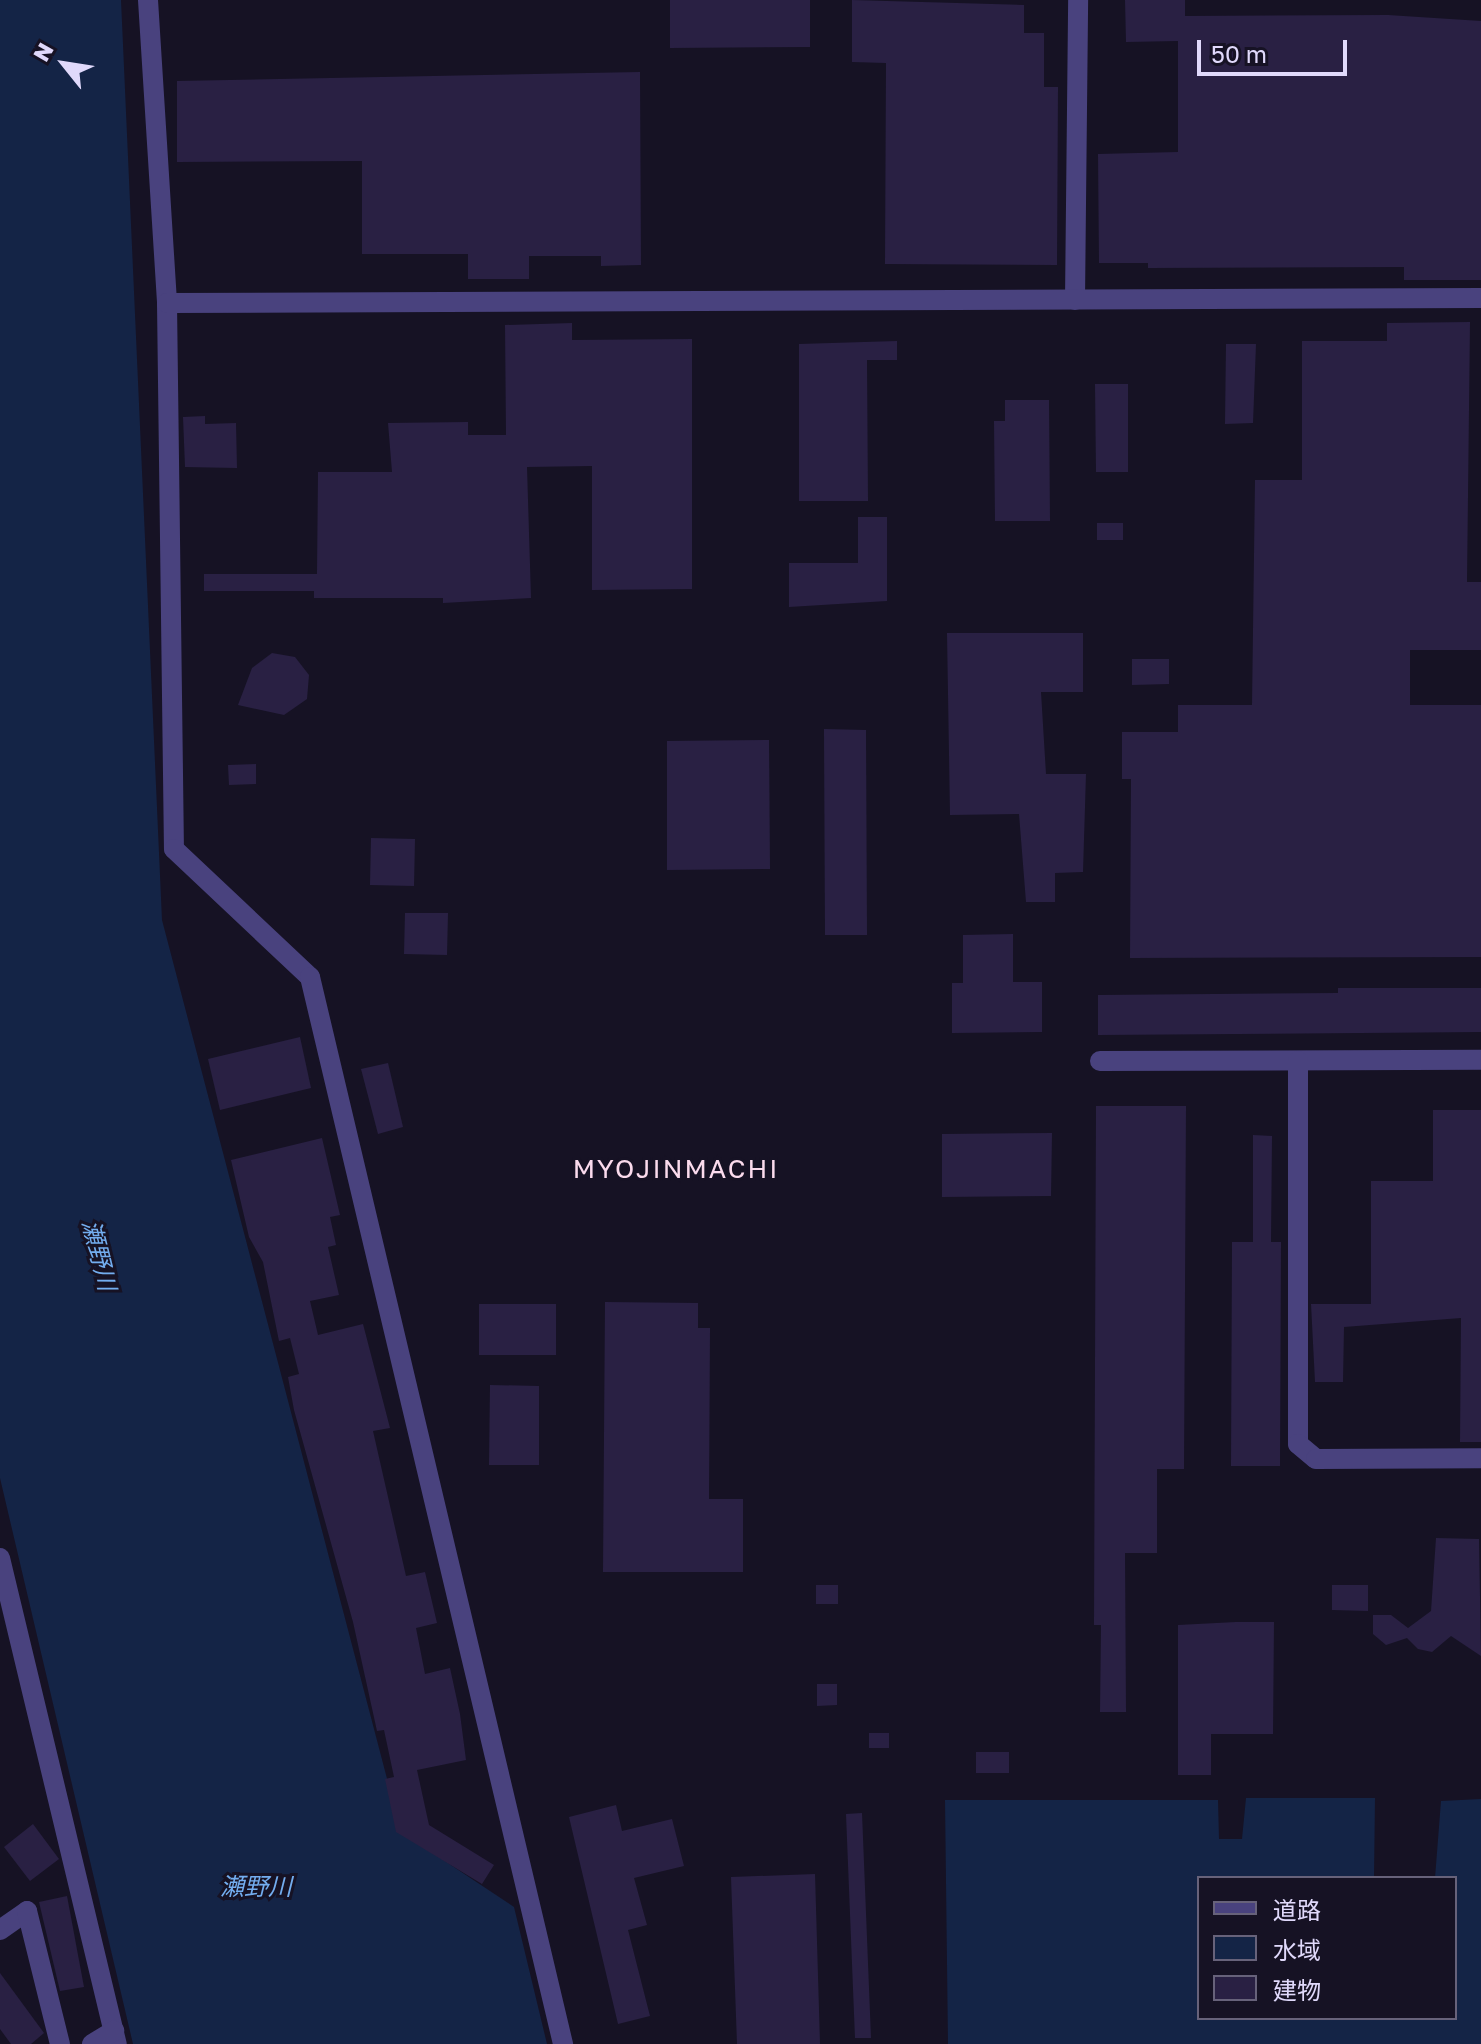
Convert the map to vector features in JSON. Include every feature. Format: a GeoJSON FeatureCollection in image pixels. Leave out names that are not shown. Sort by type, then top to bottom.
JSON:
{"type":"FeatureCollection","features":[{"type":"Feature","properties":{"kind":"street"},"geometry":{"type":"LineString","coordinates":[[148,0],[167,303],[174,849],[310,977],[563,2044]]}},
{"type":"Feature","properties":{"kind":"street"},"geometry":{"type":"LineString","coordinates":[[1075,300],[1078,0]]}},
{"type":"Feature","properties":{"kind":"street"},"geometry":{"type":"LineString","coordinates":[[167,303],[1481,298]]}},
{"type":"Feature","properties":{"kind":"street"},"geometry":{"type":"LineString","coordinates":[[1100,1061],[1481,1060]]}},
{"type":"Feature","properties":{"kind":"street"},"geometry":{"type":"LineString","coordinates":[[1298,1061],[1298,1444],[1316,1459],[1481,1458]]}},
{"type":"Feature","properties":{"kind":"street"},"geometry":{"type":"LineString","coordinates":[[0,1558],[116,2038],[92,2044]]}},
{"type":"Feature","properties":{"kind":"street"},"geometry":{"type":"LineString","coordinates":[[0,1628],[19,1637]]}},
{"type":"Feature","properties":{"kind":"street"},"geometry":{"type":"LineString","coordinates":[[0,1930],[27,1911],[60,2044]]}},
{"type":"Feature","properties":{"kind":"water","name":"瀬野川"},"geometry":{"type":"Polygon","coordinates":[[[0,0],[121,0],[162,920],[401,1832],[514,1907],[547,2044],[133,2044],[0,1478],[0,0]]]}},
{"type":"Feature","properties":{"kind":"water"},"geometry":{"type":"Polygon","coordinates":[[[1246,1798],[1375,1798],[1374,1876],[1197,1876],[1197,2020],[1457,2020],[1457,1876],[1435,1876],[1441,1801],[1481,1799],[1481,2044],[948,2044],[945,1800],[1218,1800],[1219,1839],[1242,1839],[1246,1798]]]}},
{"type":"Feature","properties":{"kind":"building"},"geometry":{"type":"Polygon","coordinates":[[[670,0],[810,0],[810,47],[670,48],[670,0]]]}},
{"type":"Feature","properties":{"kind":"building"},"geometry":{"type":"Polygon","coordinates":[[[852,0],[1024,5],[1024,33],[1044,33],[1044,87],[1058,87],[1057,265],[885,264],[886,63],[852,62],[852,0]]]}},
{"type":"Feature","properties":{"kind":"building"},"geometry":{"type":"Polygon","coordinates":[[[1125,0],[1185,0],[1185,16],[1388,15],[1481,21],[1481,280],[1404,280],[1404,267],[1148,268],[1148,263],[1099,263],[1098,154],[1178,152],[1178,41],[1126,42],[1125,0]]]}},
{"type":"Feature","properties":{"kind":"building"},"geometry":{"type":"Polygon","coordinates":[[[640,72],[641,265],[601,266],[601,256],[529,256],[529,279],[468,279],[468,254],[362,254],[362,161],[177,162],[177,81],[640,72]]]}},
{"type":"Feature","properties":{"kind":"building"},"geometry":{"type":"Polygon","coordinates":[[[1470,322],[1467,582],[1481,582],[1481,650],[1410,650],[1410,705],[1481,705],[1481,957],[1130,958],[1131,779],[1122,779],[1122,732],[1178,732],[1178,705],[1252,705],[1255,480],[1302,480],[1302,341],[1387,341],[1387,323],[1470,322]]]}},
{"type":"Feature","properties":{"kind":"building"},"geometry":{"type":"Polygon","coordinates":[[[572,323],[572,340],[692,339],[692,589],[592,590],[592,466],[527,467],[531,598],[443,603],[443,598],[314,598],[314,591],[204,591],[204,574],[317,574],[318,472],[392,472],[388,423],[468,422],[468,435],[506,435],[505,325],[572,323]]]}},
{"type":"Feature","properties":{"kind":"building"},"geometry":{"type":"Polygon","coordinates":[[[897,341],[897,360],[867,360],[868,501],[799,501],[799,344],[897,341]]]}},
{"type":"Feature","properties":{"kind":"building"},"geometry":{"type":"Polygon","coordinates":[[[1226,344],[1256,344],[1253,423],[1225,424],[1226,344]]]}},
{"type":"Feature","properties":{"kind":"building"},"geometry":{"type":"Polygon","coordinates":[[[1095,384],[1128,384],[1128,472],[1096,472],[1095,384]]]}},
{"type":"Feature","properties":{"kind":"building"},"geometry":{"type":"Polygon","coordinates":[[[1005,400],[1049,400],[1050,521],[995,521],[994,421],[1005,421],[1005,400]]]}},
{"type":"Feature","properties":{"kind":"building"},"geometry":{"type":"Polygon","coordinates":[[[205,416],[205,424],[236,423],[237,468],[185,467],[183,417],[205,416]]]}},
{"type":"Feature","properties":{"kind":"building"},"geometry":{"type":"Polygon","coordinates":[[[858,517],[887,517],[887,601],[789,607],[789,563],[858,563],[858,517]]]}},
{"type":"Feature","properties":{"kind":"building"},"geometry":{"type":"Polygon","coordinates":[[[1097,523],[1123,523],[1123,540],[1097,540],[1097,523]]]}},
{"type":"Feature","properties":{"kind":"building"},"geometry":{"type":"Polygon","coordinates":[[[947,633],[1083,633],[1083,692],[1041,692],[1046,774],[1086,774],[1083,872],[1055,873],[1055,902],[1026,902],[1019,814],[950,815],[947,633]]]}},
{"type":"Feature","properties":{"kind":"building"},"geometry":{"type":"Polygon","coordinates":[[[272,653],[295,657],[309,675],[307,699],[284,715],[238,705],[252,668],[272,653]]]}},
{"type":"Feature","properties":{"kind":"building"},"geometry":{"type":"Polygon","coordinates":[[[1132,659],[1169,659],[1169,684],[1132,685],[1132,659]]]}},
{"type":"Feature","properties":{"kind":"building"},"geometry":{"type":"Polygon","coordinates":[[[824,729],[866,730],[867,935],[825,935],[824,729]]]}},
{"type":"Feature","properties":{"kind":"building"},"geometry":{"type":"Polygon","coordinates":[[[769,740],[770,869],[667,870],[667,741],[769,740]]]}},
{"type":"Feature","properties":{"kind":"building"},"geometry":{"type":"Polygon","coordinates":[[[256,764],[256,784],[229,785],[228,765],[256,764]]]}},
{"type":"Feature","properties":{"kind":"building"},"geometry":{"type":"Polygon","coordinates":[[[371,838],[415,839],[414,886],[370,885],[371,838]]]}},
{"type":"Feature","properties":{"kind":"building"},"geometry":{"type":"Polygon","coordinates":[[[405,913],[448,913],[447,955],[404,954],[405,913]]]}},
{"type":"Feature","properties":{"kind":"building"},"geometry":{"type":"Polygon","coordinates":[[[1013,934],[1013,982],[1042,982],[1042,1032],[952,1033],[952,983],[963,983],[963,935],[1013,934]]]}},
{"type":"Feature","properties":{"kind":"building"},"geometry":{"type":"Polygon","coordinates":[[[1338,988],[1481,988],[1481,1032],[1098,1035],[1098,995],[1338,993],[1338,988]]]}},
{"type":"Feature","properties":{"kind":"building"},"geometry":{"type":"Polygon","coordinates":[[[300,1037],[311,1088],[220,1110],[208,1059],[300,1037]]]}},
{"type":"Feature","properties":{"kind":"building"},"geometry":{"type":"Polygon","coordinates":[[[388,1063],[403,1127],[378,1134],[361,1069],[388,1063]]]}},
{"type":"Feature","properties":{"kind":"building"},"geometry":{"type":"Polygon","coordinates":[[[1096,1106],[1186,1106],[1184,1469],[1157,1469],[1157,1553],[1125,1553],[1126,1712],[1100,1712],[1101,1625],[1094,1625],[1096,1106]]]}},
{"type":"Feature","properties":{"kind":"building"},"geometry":{"type":"Polygon","coordinates":[[[1433,1110],[1481,1110],[1481,1442],[1460,1442],[1461,1318],[1344,1327],[1343,1382],[1315,1382],[1311,1304],[1371,1304],[1371,1181],[1433,1181],[1433,1110]]]}},
{"type":"Feature","properties":{"kind":"building"},"geometry":{"type":"Polygon","coordinates":[[[1052,1133],[1051,1196],[942,1197],[942,1134],[1052,1133]]]}},
{"type":"Feature","properties":{"kind":"building"},"geometry":{"type":"Polygon","coordinates":[[[1253,1135],[1272,1136],[1271,1242],[1281,1242],[1280,1466],[1231,1466],[1232,1242],[1253,1242],[1253,1135]]]}},
{"type":"Feature","properties":{"kind":"building"},"geometry":{"type":"Polygon","coordinates":[[[322,1138],[340,1215],[330,1217],[336,1245],[328,1247],[339,1295],[310,1301],[318,1335],[363,1324],[390,1428],[373,1431],[406,1576],[425,1572],[437,1623],[416,1628],[425,1674],[450,1668],[466,1760],[417,1770],[429,1825],[494,1865],[482,1884],[396,1832],[385,1779],[394,1777],[384,1730],[377,1731],[353,1622],[294,1410],[288,1377],[299,1374],[290,1338],[279,1341],[263,1262],[249,1237],[231,1160],[322,1138]]]}},
{"type":"Feature","properties":{"kind":"building"},"geometry":{"type":"Polygon","coordinates":[[[605,1302],[698,1303],[698,1328],[710,1328],[709,1499],[743,1499],[743,1572],[603,1572],[605,1302]]]}},
{"type":"Feature","properties":{"kind":"building"},"geometry":{"type":"Polygon","coordinates":[[[479,1304],[556,1304],[556,1355],[479,1355],[479,1304]]]}},
{"type":"Feature","properties":{"kind":"building"},"geometry":{"type":"Polygon","coordinates":[[[490,1385],[539,1386],[539,1465],[489,1465],[490,1385]]]}},
{"type":"Feature","properties":{"kind":"building"},"geometry":{"type":"Polygon","coordinates":[[[1436,1538],[1479,1539],[1481,1656],[1451,1636],[1432,1652],[1418,1649],[1407,1638],[1386,1645],[1373,1634],[1373,1615],[1391,1615],[1408,1628],[1431,1611],[1436,1538]]]}},
{"type":"Feature","properties":{"kind":"building"},"geometry":{"type":"Polygon","coordinates":[[[816,1585],[838,1585],[838,1604],[816,1604],[816,1585]]]}},
{"type":"Feature","properties":{"kind":"building"},"geometry":{"type":"Polygon","coordinates":[[[1332,1585],[1368,1585],[1368,1611],[1332,1610],[1332,1585]]]}},
{"type":"Feature","properties":{"kind":"building"},"geometry":{"type":"Polygon","coordinates":[[[1274,1622],[1273,1734],[1211,1734],[1211,1775],[1178,1775],[1178,1625],[1274,1622]]]}},
{"type":"Feature","properties":{"kind":"building"},"geometry":{"type":"Polygon","coordinates":[[[817,1684],[837,1684],[837,1705],[817,1706],[817,1684]]]}},
{"type":"Feature","properties":{"kind":"building"},"geometry":{"type":"Polygon","coordinates":[[[869,1733],[889,1733],[889,1748],[869,1748],[869,1733]]]}},
{"type":"Feature","properties":{"kind":"building"},"geometry":{"type":"Polygon","coordinates":[[[976,1752],[1009,1752],[1009,1773],[976,1773],[976,1752]]]}},
{"type":"Feature","properties":{"kind":"building"},"geometry":{"type":"Polygon","coordinates":[[[616,1805],[622,1831],[672,1819],[684,1866],[634,1878],[647,1925],[628,1930],[650,2016],[618,2024],[569,1817],[616,1805]]]}},
{"type":"Feature","properties":{"kind":"building"},"geometry":{"type":"Polygon","coordinates":[[[862,1813],[871,2038],[855,2038],[846,1814],[862,1813]]]}},
{"type":"Feature","properties":{"kind":"building"},"geometry":{"type":"Polygon","coordinates":[[[33,1824],[59,1859],[30,1881],[4,1847],[33,1824]]]}},
{"type":"Feature","properties":{"kind":"building"},"geometry":{"type":"Polygon","coordinates":[[[815,1874],[820,2044],[737,2044],[731,1877],[815,1874]]]}},
{"type":"Feature","properties":{"kind":"building"},"geometry":{"type":"Polygon","coordinates":[[[67,1896],[84,1987],[60,1991],[39,1902],[67,1896]]]}},
{"type":"Feature","properties":{"kind":"building"},"geometry":{"type":"Polygon","coordinates":[[[0,1973],[44,2033],[31,2044],[11,2044],[0,2029],[0,1973]]]}},
{"type":"Feature","properties":{"kind":"district","name":"MYOJINMACHI"},"geometry":{"type":"Point","coordinates":[676,1169]}}]}
